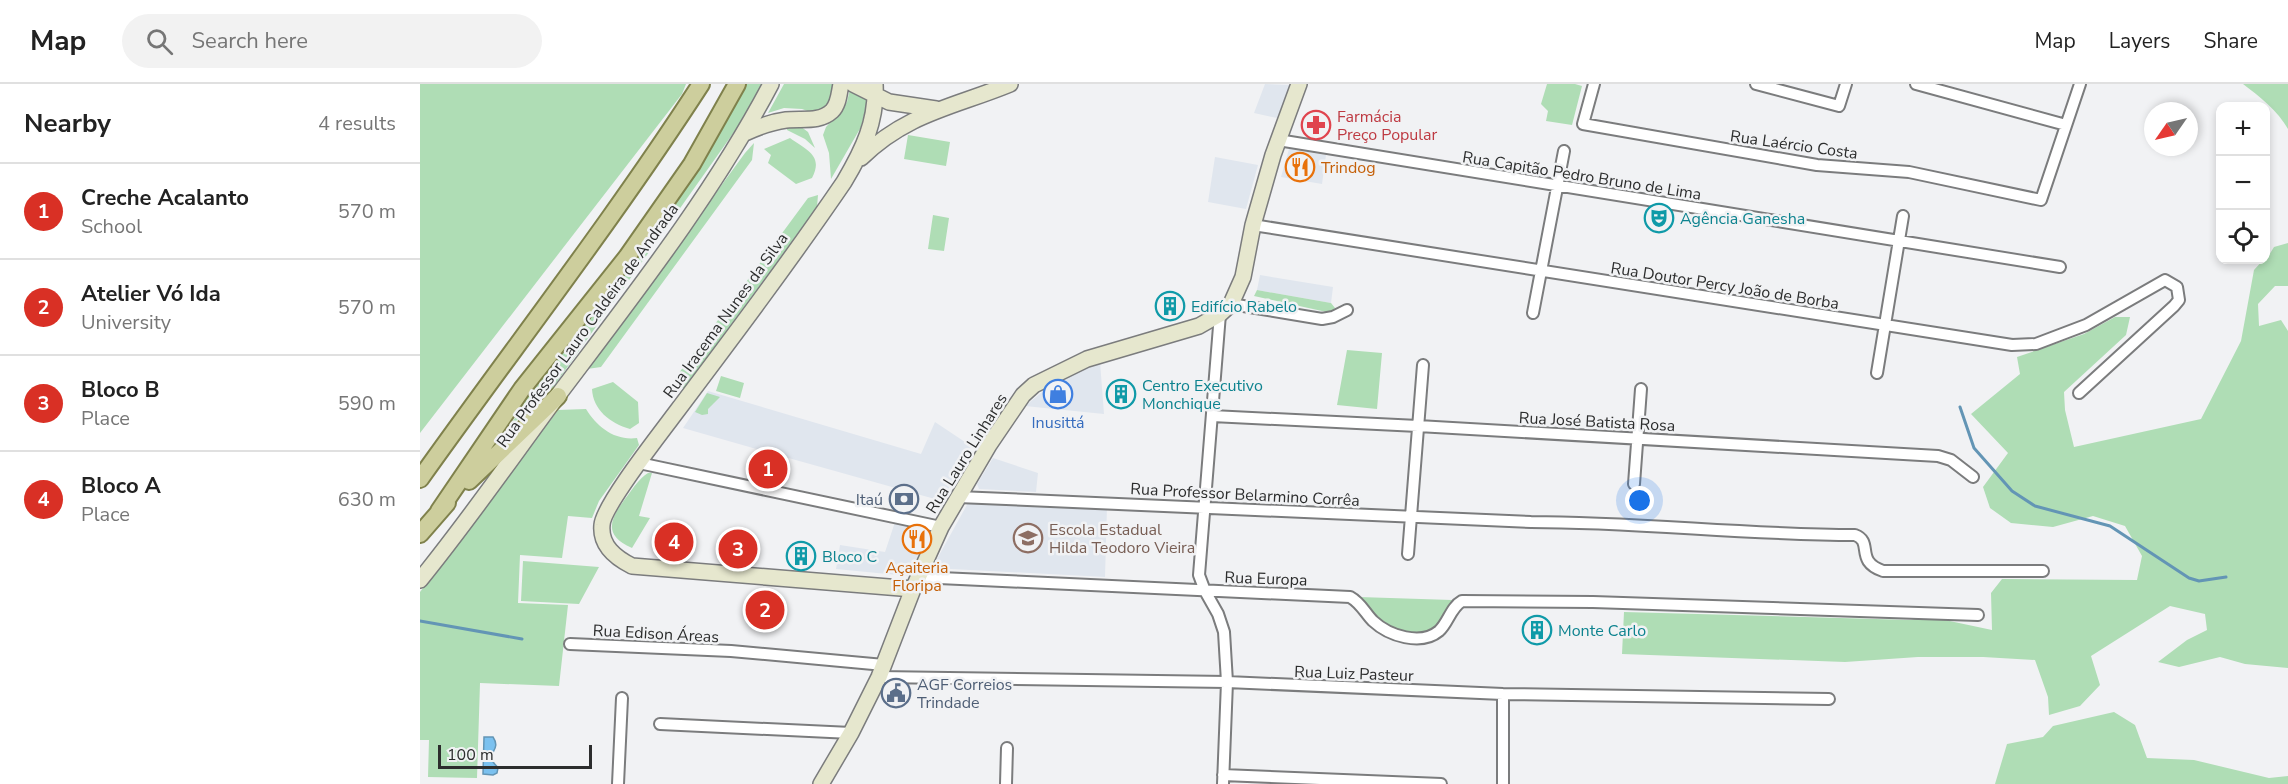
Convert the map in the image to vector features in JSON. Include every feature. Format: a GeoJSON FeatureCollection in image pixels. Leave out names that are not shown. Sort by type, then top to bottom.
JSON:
{"type":"FeatureCollection","features":[{"type":"Feature","properties":{"kind":"main road"},"geometry":{"type":"LineString","coordinates":[[420,479],[659,149],[701,84]]}},
{"type":"Feature","properties":{"kind":"main road"},"geometry":{"type":"LineString","coordinates":[[420,534],[439,511],[522,389],[627,257],[692,164],[737,84]]}},
{"type":"Feature","properties":{"kind":"main road","name":"Rua Professor Lauro Caldeira de Andrada"},"geometry":{"type":"LineString","coordinates":[[420,580],[659,259],[745,133],[771,84]]}},
{"type":"Feature","properties":{"kind":"main road"},"geometry":{"type":"LineString","coordinates":[[745,133],[763,125],[824,116],[833,111],[838,102],[841,84]]}},
{"type":"Feature","properties":{"kind":"main road"},"geometry":{"type":"LineString","coordinates":[[853,84],[875,90],[889,102],[936,110]]}},
{"type":"Feature","properties":{"kind":"main road"},"geometry":{"type":"LineString","coordinates":[[854,164],[886,136],[936,110],[1010,84]]}},
{"type":"Feature","properties":{"kind":"main road"},"geometry":{"type":"LineString","coordinates":[[1226,309],[1243,277],[1253,225],[1278,140],[1299,84]]}},
{"type":"Feature","properties":{"kind":"main road","name":"Rua Iracema Nunes da Silva"},"geometry":{"type":"LineString","coordinates":[[875,90],[876,109],[871,126],[854,164],[831,201],[639,463],[605,513],[602,526],[604,541],[609,551],[619,560],[632,566],[915,583]]}},
{"type":"Feature","properties":{"kind":"main road","name":"Rua Lauro Linhares"},"geometry":{"type":"LineString","coordinates":[[821,784],[851,733],[881,671],[915,583],[941,527],[1011,410],[1034,385],[1087,359],[1129,345],[1182,332],[1209,321],[1226,309]]}},
{"type":"Feature","properties":{"kind":"main road"},"geometry":{"type":"LineString","coordinates":[[439,511],[558,396]]}},
{"type":"Feature","properties":{"kind":"street","name":"Rua Laércio Costa"},"geometry":{"type":"LineString","coordinates":[[1594,84],[1583,124],[1823,166],[1909,172],[2041,200],[2066,125]]}},
{"type":"Feature","properties":{"kind":"street"},"geometry":{"type":"LineString","coordinates":[[1756,84],[1839,106],[1846,84]]}},
{"type":"Feature","properties":{"kind":"street"},"geometry":{"type":"LineString","coordinates":[[1916,84],[1939,87],[2066,125],[2080,84]]}},
{"type":"Feature","properties":{"kind":"street","name":"Rua Capitão Pedro Bruno de Lima"},"geometry":{"type":"LineString","coordinates":[[1278,140],[2060,267]]}},
{"type":"Feature","properties":{"kind":"street"},"geometry":{"type":"LineString","coordinates":[[1533,313],[1564,151]]}},
{"type":"Feature","properties":{"kind":"street"},"geometry":{"type":"LineString","coordinates":[[1877,374],[1904,216]]}},
{"type":"Feature","properties":{"kind":"street","name":"Rua Doutor Percy João de Borba"},"geometry":{"type":"LineString","coordinates":[[1253,225],[2022,346],[2049,340],[2086,326],[2157,283],[2165,280],[2177,287],[2179,300],[2174,306],[2079,393]]}},
{"type":"Feature","properties":{"kind":"street"},"geometry":{"type":"LineString","coordinates":[[1347,310],[1333,317],[1322,319],[1226,309],[1212,416],[1199,575],[1204,591],[1218,614],[1224,632],[1227,682],[1223,779],[1441,784]]}},
{"type":"Feature","properties":{"kind":"street"},"geometry":{"type":"LineString","coordinates":[[1408,554],[1423,366]]}},
{"type":"Feature","properties":{"kind":"street"},"geometry":{"type":"LineString","coordinates":[[1634,484],[1641,389]]}},
{"type":"Feature","properties":{"kind":"street","name":"Rua José Batista Rosa"},"geometry":{"type":"LineString","coordinates":[[1212,416],[1938,456],[1951,460],[1973,477]]}},
{"type":"Feature","properties":{"kind":"street"},"geometry":{"type":"LineString","coordinates":[[639,463],[941,527]]}},
{"type":"Feature","properties":{"kind":"street","name":"Rua Professor Belarmino Corrêa"},"geometry":{"type":"LineString","coordinates":[[958,497],[1531,522],[1597,522],[1813,535],[1855,535],[1861,537],[1864,542],[1865,557],[1871,567],[1883,571],[2043,571]]}},
{"type":"Feature","properties":{"kind":"street","name":"Rua Europa"},"geometry":{"type":"LineString","coordinates":[[915,583],[1350,597],[1357,601],[1381,628],[1390,633],[1417,638],[1429,637],[1437,632],[1462,601],[1581,602],[1978,615]]}},
{"type":"Feature","properties":{"kind":"street","name":"Rua Edison Áreas"},"geometry":{"type":"LineString","coordinates":[[570,644],[731,651],[881,671]]}},
{"type":"Feature","properties":{"kind":"street","name":"Rua Luiz Pasteur"},"geometry":{"type":"LineString","coordinates":[[881,671],[1503,694],[1828,699]]}},
{"type":"Feature","properties":{"kind":"street"},"geometry":{"type":"LineString","coordinates":[[1503,694],[1503,784]]}},
{"type":"Feature","properties":{"kind":"street"},"geometry":{"type":"LineString","coordinates":[[618,784],[622,698]]}},
{"type":"Feature","properties":{"kind":"street"},"geometry":{"type":"LineString","coordinates":[[660,724],[851,733]]}},
{"type":"Feature","properties":{"kind":"street"},"geometry":{"type":"LineString","coordinates":[[1006,784],[1007,748]]}},
{"type":"Feature","properties":{"kind":"shaded area"},"geometry":{"type":"Polygon","coordinates":[[[1265,84],[1291,85],[1277,118],[1254,113],[1265,84]]]}},
{"type":"Feature","properties":{"kind":"shaded area"},"geometry":{"type":"Polygon","coordinates":[[[1289,149],[1326,155],[1322,184],[1281,177],[1289,149]]]}},
{"type":"Feature","properties":{"kind":"shaded area"},"geometry":{"type":"Polygon","coordinates":[[[1215,157],[1258,165],[1246,209],[1208,202],[1215,157]]]}},
{"type":"Feature","properties":{"kind":"shaded area"},"geometry":{"type":"Polygon","coordinates":[[[1260,275],[1333,287],[1331,303],[1257,290],[1260,275]]]}},
{"type":"Feature","properties":{"kind":"shaded area"},"geometry":{"type":"Polygon","coordinates":[[[1100,362],[1104,414],[1025,406],[1047,388],[1100,362]]]}},
{"type":"Feature","properties":{"kind":"shaded area"},"geometry":{"type":"Polygon","coordinates":[[[708,391],[921,454],[935,422],[971,446],[942,501],[785,457],[777,486],[752,481],[760,450],[683,428],[708,391]]]}},
{"type":"Feature","properties":{"kind":"shaded area"},"geometry":{"type":"Polygon","coordinates":[[[993,458],[1038,473],[1036,492],[979,489],[977,484],[993,458]]]}},
{"type":"Feature","properties":{"kind":"shaded area","name":"Escola Estadual Hilda Teodoro Vieira"},"geometry":{"type":"Polygon","coordinates":[[[968,503],[1107,507],[1105,577],[932,568],[968,503]]]}},
{"type":"Feature","properties":{"kind":"shaded area"},"geometry":{"type":"Polygon","coordinates":[[[895,522],[930,530],[908,576],[836,569],[840,545],[885,552],[895,522]]]}},
{"type":"Feature","properties":{"kind":"green space"},"geometry":{"type":"Polygon","coordinates":[[[420,84],[686,84],[682,94],[420,433],[420,84]]]}},
{"type":"Feature","properties":{"kind":"green space"},"geometry":{"type":"Polygon","coordinates":[[[744,84],[763,84],[744,118],[549,393],[510,426],[546,367],[744,84]]]}},
{"type":"Feature","properties":{"kind":"green space"},"geometry":{"type":"Polygon","coordinates":[[[784,84],[832,84],[832,104],[813,113],[802,109],[784,108],[768,113],[784,84]]]}},
{"type":"Feature","properties":{"kind":"green space"},"geometry":{"type":"Polygon","coordinates":[[[1547,84],[1582,86],[1572,125],[1546,121],[1548,111],[1541,104],[1547,84]]]}},
{"type":"Feature","properties":{"kind":"green space"},"geometry":{"type":"Polygon","coordinates":[[[2243,84],[2288,84],[2288,129],[2270,106],[2270,102],[2262,99],[2243,84]]]}},
{"type":"Feature","properties":{"kind":"green space"},"geometry":{"type":"Polygon","coordinates":[[[850,89],[868,99],[861,127],[831,179],[829,153],[823,135],[826,127],[847,102],[850,89]]]}},
{"type":"Feature","properties":{"kind":"green space"},"geometry":{"type":"Polygon","coordinates":[[[800,126],[808,132],[815,148],[805,139],[787,130],[787,127],[800,126]]]}},
{"type":"Feature","properties":{"kind":"green space"},"geometry":{"type":"Polygon","coordinates":[[[908,135],[950,142],[946,166],[904,159],[908,135]]]}},
{"type":"Feature","properties":{"kind":"green space"},"geometry":{"type":"Polygon","coordinates":[[[790,138],[812,154],[816,164],[812,178],[796,184],[768,163],[771,155],[764,149],[790,138]]]}},
{"type":"Feature","properties":{"kind":"green space"},"geometry":{"type":"Polygon","coordinates":[[[754,143],[752,160],[601,367],[587,369],[745,153],[754,143]]]}},
{"type":"Feature","properties":{"kind":"green space"},"geometry":{"type":"Polygon","coordinates":[[[818,195],[817,207],[684,389],[673,381],[808,198],[818,195]]]}},
{"type":"Feature","properties":{"kind":"green space"},"geometry":{"type":"Polygon","coordinates":[[[933,215],[949,218],[944,251],[928,249],[933,215]]]}},
{"type":"Feature","properties":{"kind":"green space"},"geometry":{"type":"Polygon","coordinates":[[[2288,243],[2288,286],[2275,286],[2258,304],[2259,326],[2281,320],[2288,331],[2288,668],[2245,664],[2220,657],[2179,667],[2158,662],[2187,640],[2207,630],[2205,614],[2170,606],[2091,656],[2100,685],[2080,706],[2049,715],[2048,697],[2035,660],[1918,657],[1845,662],[1622,654],[1624,612],[1911,620],[1926,616],[1992,630],[1991,593],[2002,579],[2137,580],[2142,556],[2125,526],[2093,516],[2053,527],[2011,523],[1990,508],[1983,487],[2008,453],[1971,414],[2020,374],[2017,357],[2084,334],[2115,317],[2130,317],[2126,335],[2064,392],[2065,410],[2074,447],[2201,419],[2241,341],[2254,270],[2259,264],[2270,264],[2270,254],[2274,247],[2288,243]]]}},
{"type":"Feature","properties":{"kind":"green space"},"geometry":{"type":"Polygon","coordinates":[[[1257,290],[1331,303],[1335,308],[1331,313],[1254,296],[1257,290]]]}},
{"type":"Feature","properties":{"kind":"green space"},"geometry":{"type":"Polygon","coordinates":[[[1347,350],[1382,353],[1377,409],[1337,405],[1347,350]]]}},
{"type":"Feature","properties":{"kind":"green space"},"geometry":{"type":"Polygon","coordinates":[[[721,376],[744,383],[740,398],[716,391],[721,376]]]}},
{"type":"Feature","properties":{"kind":"green space"},"geometry":{"type":"Polygon","coordinates":[[[613,382],[638,402],[639,423],[630,429],[604,415],[593,397],[592,389],[613,382]]]}},
{"type":"Feature","properties":{"kind":"green space"},"geometry":{"type":"Polygon","coordinates":[[[707,393],[720,397],[708,409],[708,414],[702,415],[695,412],[707,393]]]}},
{"type":"Feature","properties":{"kind":"green space"},"geometry":{"type":"Polygon","coordinates":[[[586,409],[601,427],[614,435],[637,438],[639,445],[599,501],[592,518],[568,516],[562,558],[520,555],[518,603],[568,605],[559,686],[480,683],[477,778],[428,777],[429,740],[420,740],[420,592],[558,410],[586,409]]]}},
{"type":"Feature","properties":{"kind":"green space"},"geometry":{"type":"Polygon","coordinates":[[[648,473],[652,473],[639,516],[650,518],[632,548],[616,537],[612,531],[612,524],[617,510],[637,483],[648,473]]]}},
{"type":"Feature","properties":{"kind":"green space"},"geometry":{"type":"Polygon","coordinates":[[[523,561],[599,567],[579,604],[521,601],[523,561]]]}},
{"type":"Feature","properties":{"kind":"green space"},"geometry":{"type":"Polygon","coordinates":[[[1359,597],[1452,600],[1448,611],[1436,626],[1428,631],[1410,633],[1389,627],[1372,614],[1359,597]]]}},
{"type":"Feature","properties":{"kind":"green space"},"geometry":{"type":"Polygon","coordinates":[[[2114,712],[2135,725],[2147,758],[2194,760],[2269,778],[2288,776],[2288,784],[1995,784],[2007,744],[2043,737],[2053,726],[2114,712]]]}},
{"type":"Feature","properties":{"kind":"water"},"geometry":{"type":"Polygon","coordinates":[[[484,737],[493,737],[496,744],[492,761],[498,768],[497,773],[493,775],[483,774],[484,737]]]}},
{"type":"Feature","properties":{"kind":"waterway"},"geometry":{"type":"LineString","coordinates":[[1960,407],[1974,448],[2012,491],[2035,506],[2110,526],[2189,578],[2199,581],[2226,577]]}},
{"type":"Feature","properties":{"kind":"waterway"},"geometry":{"type":"LineString","coordinates":[[420,621],[522,639]]}},
{"type":"Feature","properties":{"kind":"place","name":"Farmácia Preço Popular"},"geometry":{"type":"Point","coordinates":[1316,125]}},
{"type":"Feature","properties":{"kind":"place","name":"Trindog"},"geometry":{"type":"Point","coordinates":[1300,167]}},
{"type":"Feature","properties":{"kind":"place","name":"Agência Ganesha"},"geometry":{"type":"Point","coordinates":[1659,218]}},
{"type":"Feature","properties":{"kind":"place","name":"Edifício Rabelo"},"geometry":{"type":"Point","coordinates":[1170,306]}},
{"type":"Feature","properties":{"kind":"place","name":"Inusittá"},"geometry":{"type":"Point","coordinates":[1058,394]}},
{"type":"Feature","properties":{"kind":"place","name":"Centro Executivo Monchique"},"geometry":{"type":"Point","coordinates":[1121,394]}},
{"type":"Feature","properties":{"kind":"place","name":"Creche Acalanto"},"geometry":{"type":"Point","coordinates":[768,469]}},
{"type":"Feature","properties":{"kind":"place","name":"Itaú"},"geometry":{"type":"Point","coordinates":[904,499]}},
{"type":"Feature","properties":{"kind":"place","name":"Escola Estadual Hilda Teodoro Vieira"},"geometry":{"type":"Point","coordinates":[1028,538]}},
{"type":"Feature","properties":{"kind":"place","name":"Açaiteria Floripa"},"geometry":{"type":"Point","coordinates":[917,539]}},
{"type":"Feature","properties":{"kind":"place","name":"Bloco A"},"geometry":{"type":"Point","coordinates":[674,542]}},
{"type":"Feature","properties":{"kind":"place","name":"Bloco B"},"geometry":{"type":"Point","coordinates":[738,549]}},
{"type":"Feature","properties":{"kind":"place","name":"Bloco C"},"geometry":{"type":"Point","coordinates":[801,556]}},
{"type":"Feature","properties":{"kind":"place","name":"Atelier Vó Ida"},"geometry":{"type":"Point","coordinates":[765,610]}},
{"type":"Feature","properties":{"kind":"place","name":"Monte Carlo"},"geometry":{"type":"Point","coordinates":[1537,630]}},
{"type":"Feature","properties":{"kind":"place","name":"AGF Correios Trindade"},"geometry":{"type":"Point","coordinates":[896,693]}}]}
